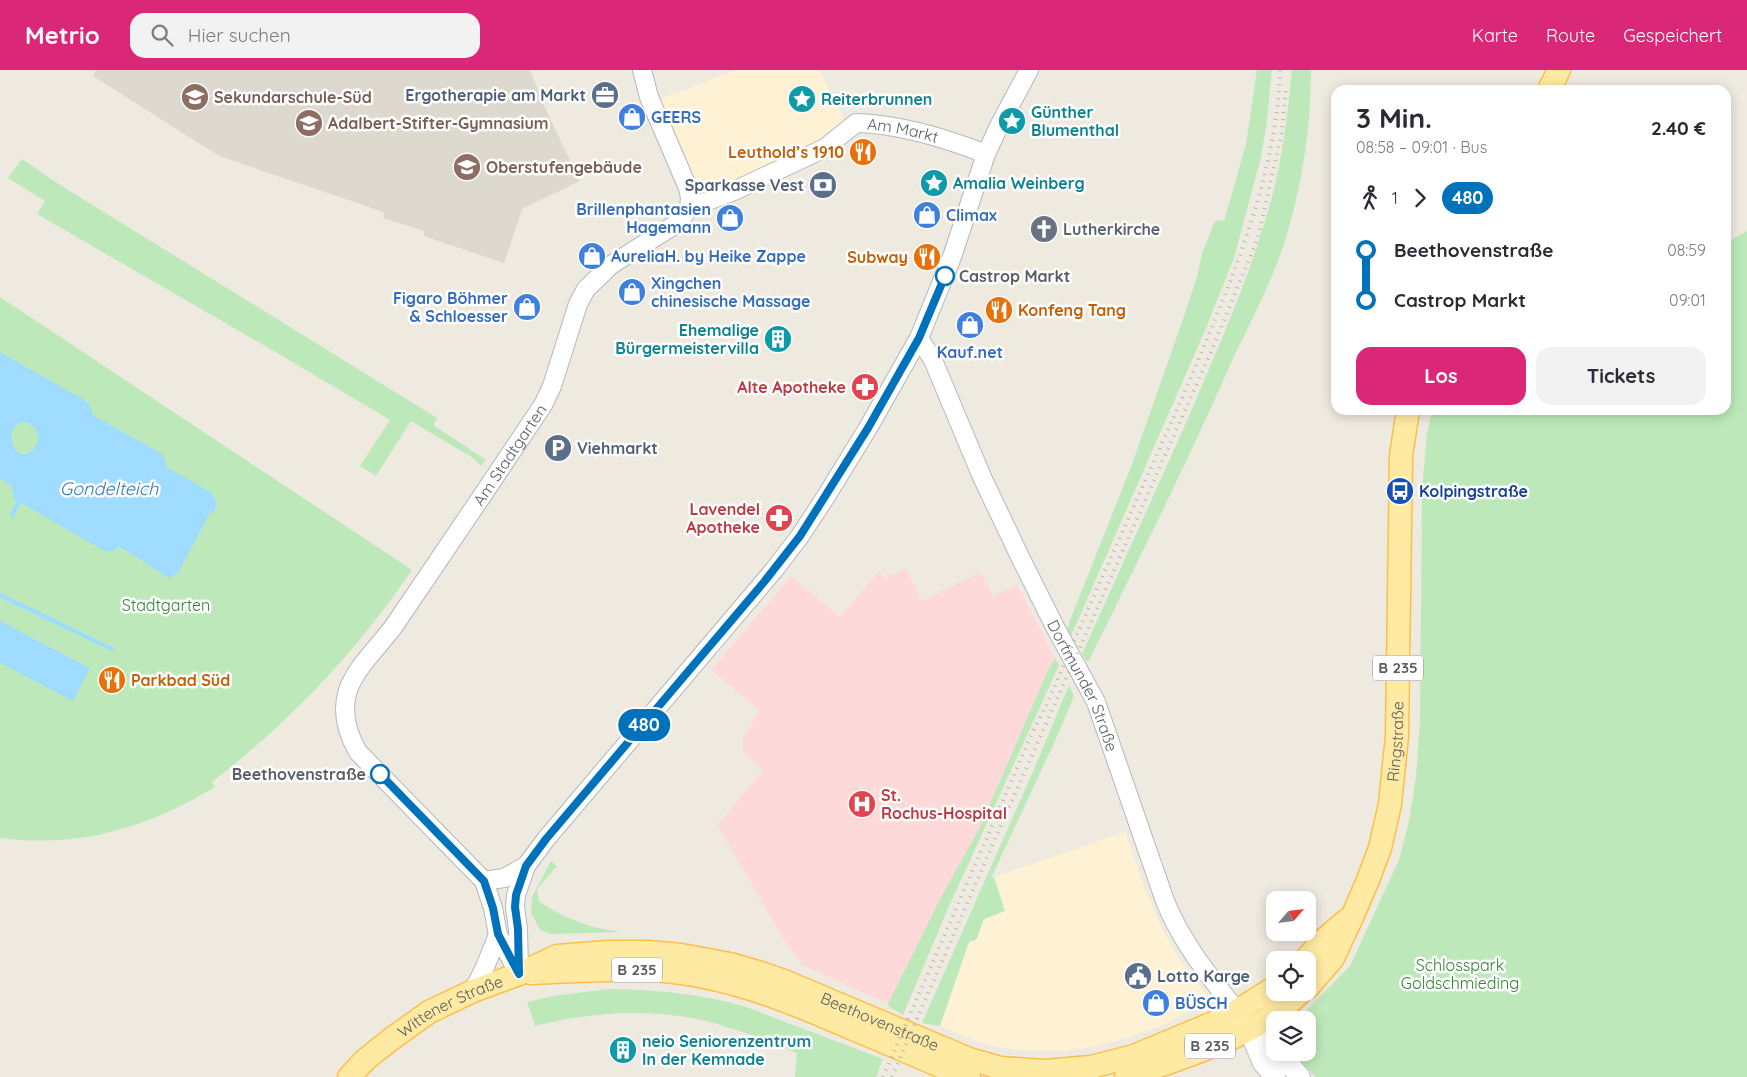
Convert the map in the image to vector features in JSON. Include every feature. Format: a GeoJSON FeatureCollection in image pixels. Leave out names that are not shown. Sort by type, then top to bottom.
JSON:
{"type":"FeatureCollection","features":[{"type":"Feature","properties":{"kind":"main road"},"geometry":{"type":"LineString","coordinates":[[1552,85],[1560,70]]}},
{"type":"Feature","properties":{"kind":"main road","name":"Ringstraße"},"geometry":{"type":"LineString","coordinates":[[1316,978],[1333,958],[1368,880],[1380,848],[1390,804],[1397,736],[1401,456],[1407,415]]}},
{"type":"Feature","properties":{"kind":"main road","name":"Ringstraße"},"geometry":{"type":"LineString","coordinates":[[1313,951],[1352,915]]}},
{"type":"Feature","properties":{"kind":"main road","name":"Beethovenstraße"},"geometry":{"type":"LineString","coordinates":[[519,974],[557,956],[648,952],[703,958],[730,964],[784,981],[969,1059],[1001,1068],[1044,1071],[1091,1066],[1134,1056],[1213,1023],[1243,1020]]}},
{"type":"Feature","properties":{"kind":"main road","name":"Beethovenstraße"},"geometry":{"type":"LineString","coordinates":[[519,974],[646,970],[674,972],[728,982],[799,1006],[969,1077]]}},
{"type":"Feature","properties":{"kind":"main road","name":"Wittener Straße"},"geometry":{"type":"LineString","coordinates":[[349,1077],[366,1060],[405,1028],[429,1012],[473,991],[519,974]]}},
{"type":"Feature","properties":{"kind":"main road","name":"B 235"},"geometry":{"type":"LineString","coordinates":[[1126,1077],[1189,1055],[1243,1020],[1266,996]]}},
{"type":"Feature","properties":{"kind":"main road","name":"B 235"},"geometry":{"type":"LineString","coordinates":[[1243,1020],[1287,1006],[1292,1001]]}},
{"type":"Feature","properties":{"kind":"main road","name":"Dortmunder Straße"},"geometry":{"type":"LineString","coordinates":[[1243,1020],[1266,1040]]}},
{"type":"Feature","properties":{"kind":"main road","name":"Dortmunder Straße"},"geometry":{"type":"LineString","coordinates":[[1243,1020],[1263,1063],[1275,1077]]}},
{"type":"Feature","properties":{"kind":"main road"},"geometry":{"type":"LineString","coordinates":[[1287,1061],[1300,1077]]}},
{"type":"Feature","properties":{"kind":"street"},"geometry":{"type":"LineString","coordinates":[[642,70],[649,97],[688,188],[689,208]]}},
{"type":"Feature","properties":{"kind":"street","name":"Wittener Straße"},"geometry":{"type":"LineString","coordinates":[[519,974],[518,929],[515,907],[520,882],[526,866],[546,839],[764,582],[800,536],[868,428],[919,338],[952,257],[986,154],[1029,70]]}},
{"type":"Feature","properties":{"kind":"street","name":"Am Markt"},"geometry":{"type":"LineString","coordinates":[[689,208],[726,194],[825,148],[856,123],[892,125],[964,145],[986,154]]}},
{"type":"Feature","properties":{"kind":"street","name":"Am Stadtgarten"},"geometry":{"type":"LineString","coordinates":[[484,881],[358,752],[345,719],[348,691],[353,680],[437,565],[543,405],[552,386],[578,304],[586,289],[611,265],[676,224],[689,208]]}},
{"type":"Feature","properties":{"kind":"street","name":"Dortmunder Straße"},"geometry":{"type":"LineString","coordinates":[[919,338],[933,360],[982,477],[1021,559],[1096,702],[1172,919],[1194,956],[1243,1020]]}},
{"type":"Feature","properties":{"kind":"street","name":"Wittener Straße"},"geometry":{"type":"LineString","coordinates":[[484,881],[504,878],[526,866]]}},
{"type":"Feature","properties":{"kind":"street"},"geometry":{"type":"LineString","coordinates":[[484,881],[493,908],[498,934],[519,974]]}},
{"type":"Feature","properties":{"kind":"street"},"geometry":{"type":"LineString","coordinates":[[473,991],[486,967],[498,934]]}},
{"type":"Feature","properties":{"kind":"shaded area"},"geometry":{"type":"Polygon","coordinates":[[[96,70],[530,70],[545,108],[580,181],[522,209],[504,263],[424,236],[424,231],[383,218],[384,213],[369,207],[219,156],[93,76],[96,70]]]}},
{"type":"Feature","properties":{"kind":"shaded area"},"geometry":{"type":"Polygon","coordinates":[[[736,70],[819,70],[850,130],[704,199],[658,100],[736,70]]]}},
{"type":"Feature","properties":{"kind":"shaded area","name":"St. Rochus-Hospital"},"geometry":{"type":"Polygon","coordinates":[[[906,568],[921,601],[981,572],[993,596],[1017,585],[1055,658],[1047,672],[979,829],[940,899],[888,1004],[802,965],[784,940],[717,825],[763,770],[744,754],[743,743],[744,736],[758,713],[758,709],[711,670],[791,576],[840,617],[879,571],[885,578],[906,568]]]}},
{"type":"Feature","properties":{"kind":"shaded area"},"geometry":{"type":"Polygon","coordinates":[[[1125,832],[1161,927],[1181,962],[1206,994],[1202,1005],[1161,1026],[1120,1040],[1064,1051],[1020,1050],[998,1047],[976,1041],[940,1026],[969,942],[976,940],[984,919],[1005,911],[994,877],[1125,832]]]}},
{"type":"Feature","properties":{"kind":"green space"},"geometry":{"type":"Polygon","coordinates":[[[1257,70],[1272,70],[1266,128],[1260,161],[1234,258],[1204,333],[1071,636],[1067,630],[1069,623],[1131,467],[1197,277],[1202,254],[1215,221],[1224,220],[1225,218],[1246,144],[1257,70]]]}},
{"type":"Feature","properties":{"kind":"green space"},"geometry":{"type":"Polygon","coordinates":[[[1292,70],[1311,70],[1311,92],[1301,178],[1281,253],[1262,299],[1219,391],[1088,662],[1082,654],[1189,416],[1256,250],[1280,163],[1292,70]]]}},
{"type":"Feature","properties":{"kind":"green space"},"geometry":{"type":"Polygon","coordinates":[[[22,159],[57,183],[437,418],[433,425],[486,460],[481,466],[473,458],[411,421],[376,476],[360,466],[390,420],[37,214],[45,201],[8,178],[22,159]]]}},
{"type":"Feature","properties":{"kind":"green space","name":"Schlosspark Goldschmieding"},"geometry":{"type":"Polygon","coordinates":[[[1747,231],[1747,1077],[1315,1077],[1301,1061],[1316,1061],[1316,1011],[1306,1011],[1350,966],[1399,860],[1409,821],[1416,777],[1420,721],[1422,488],[1427,434],[1431,415],[1731,415],[1731,240],[1747,231]]]}},
{"type":"Feature","properties":{"kind":"green space","name":"Stadtgarten"},"geometry":{"type":"Polygon","coordinates":[[[0,297],[412,570],[368,630],[321,684],[269,734],[212,782],[215,787],[164,814],[138,824],[112,832],[85,837],[58,840],[0,838],[0,297]]]}},
{"type":"Feature","properties":{"kind":"green space"},"geometry":{"type":"Polygon","coordinates":[[[1055,658],[1059,665],[946,913],[903,1015],[888,1006],[888,1004],[940,899],[979,829],[1047,672],[1055,658]]]}},
{"type":"Feature","properties":{"kind":"green space"},"geometry":{"type":"Polygon","coordinates":[[[1069,685],[1074,696],[991,878],[994,877],[1005,911],[984,919],[976,940],[969,942],[940,1026],[922,1023],[1035,767],[1069,685]]]}},
{"type":"Feature","properties":{"kind":"green space"},"geometry":{"type":"Polygon","coordinates":[[[551,861],[557,866],[537,889],[539,902],[564,916],[593,927],[620,932],[551,934],[540,930],[531,913],[532,897],[551,861]]]}},
{"type":"Feature","properties":{"kind":"green space"},"geometry":{"type":"Polygon","coordinates":[[[609,989],[678,993],[729,1002],[883,1059],[876,1077],[795,1077],[797,1053],[717,1024],[672,1015],[626,1013],[580,1017],[535,1026],[527,1002],[553,996],[609,989]]]}},
{"type":"Feature","properties":{"kind":"water","name":"Gondelteich"},"geometry":{"type":"Polygon","coordinates":[[[0,352],[88,402],[94,416],[161,453],[165,459],[166,467],[209,491],[215,498],[216,507],[214,513],[211,511],[178,573],[169,578],[118,546],[114,551],[106,552],[14,499],[11,485],[0,479],[0,352]],[[23,422],[16,425],[12,431],[13,445],[21,454],[27,453],[34,448],[38,440],[37,432],[27,423],[23,422]]]}},
{"type":"Feature","properties":{"kind":"water"},"geometry":{"type":"Polygon","coordinates":[[[0,621],[90,668],[73,701],[0,663],[0,621]]]}},
{"type":"Feature","properties":{"kind":"waterway"},"geometry":{"type":"LineString","coordinates":[[12,515],[19,502]]}},
{"type":"Feature","properties":{"kind":"waterway"},"geometry":{"type":"LineString","coordinates":[[0,595],[112,649]]}},
{"type":"Feature","properties":{"kind":"railway"},"geometry":{"type":"LineString","coordinates":[[883,1077],[1030,738],[1051,695],[1191,377],[1236,266],[1261,188],[1270,149],[1277,109],[1280,70]]}},
{"type":"Feature","properties":{"kind":"railway"},"geometry":{"type":"LineString","coordinates":[[892,1077],[998,832],[1210,354],[1258,238],[1282,131],[1286,89]]}},
{"type":"Feature","properties":{"kind":"bus line","name":"480"},"geometry":{"type":"LineString","coordinates":[[380,774],[484,881],[493,908],[498,934],[519,974],[518,929],[515,907],[516,895],[526,866],[546,839],[764,582],[800,536],[868,428],[919,338],[945,276]]}},
{"type":"Feature","properties":{"kind":"place","name":"Ergotherapie am Markt"},"geometry":{"type":"Point","coordinates":[605,95]}},
{"type":"Feature","properties":{"kind":"place","name":"Sekundarschule-Süd"},"geometry":{"type":"Point","coordinates":[195,97]}},
{"type":"Feature","properties":{"kind":"place","name":"Reiterbrunnen"},"geometry":{"type":"Point","coordinates":[802,99]}},
{"type":"Feature","properties":{"kind":"place","name":"GEERS"},"geometry":{"type":"Point","coordinates":[632,117]}},
{"type":"Feature","properties":{"kind":"place","name":"Günther Blumenthal"},"geometry":{"type":"Point","coordinates":[1012,121]}},
{"type":"Feature","properties":{"kind":"place","name":"Adalbert-Stifter-Gymnasium"},"geometry":{"type":"Point","coordinates":[309,123]}},
{"type":"Feature","properties":{"kind":"place","name":"Leuthold’s 1910"},"geometry":{"type":"Point","coordinates":[863,152]}},
{"type":"Feature","properties":{"kind":"place","name":"Oberstufengebäude"},"geometry":{"type":"Point","coordinates":[467,167]}},
{"type":"Feature","properties":{"kind":"place","name":"Amalia Weinberg"},"geometry":{"type":"Point","coordinates":[934,183]}},
{"type":"Feature","properties":{"kind":"place","name":"Sparkasse Vest"},"geometry":{"type":"Point","coordinates":[823,185]}},
{"type":"Feature","properties":{"kind":"place","name":"Climax"},"geometry":{"type":"Point","coordinates":[927,215]}},
{"type":"Feature","properties":{"kind":"place","name":"Brillenphantasien Hagemann"},"geometry":{"type":"Point","coordinates":[730,218]}},
{"type":"Feature","properties":{"kind":"place","name":"Lutherkirche"},"geometry":{"type":"Point","coordinates":[1044,229]}},
{"type":"Feature","properties":{"kind":"place","name":"AureliaH. by Heike Zappe"},"geometry":{"type":"Point","coordinates":[592,256]}},
{"type":"Feature","properties":{"kind":"place","name":"Subway"},"geometry":{"type":"Point","coordinates":[927,257]}},
{"type":"Feature","properties":{"kind":"place","name":"Castrop Markt"},"geometry":{"type":"Point","coordinates":[945,276]}},
{"type":"Feature","properties":{"kind":"place","name":"Xingchen chinesische Massage"},"geometry":{"type":"Point","coordinates":[632,292]}},
{"type":"Feature","properties":{"kind":"place","name":"Figaro Böhmer & Schloesser"},"geometry":{"type":"Point","coordinates":[527,307]}},
{"type":"Feature","properties":{"kind":"place","name":"Konfeng Tang"},"geometry":{"type":"Point","coordinates":[999,310]}},
{"type":"Feature","properties":{"kind":"place","name":"Kauf.net"},"geometry":{"type":"Point","coordinates":[970,325]}},
{"type":"Feature","properties":{"kind":"place","name":"Ehemalige Bürgermeistervilla"},"geometry":{"type":"Point","coordinates":[778,339]}},
{"type":"Feature","properties":{"kind":"place","name":"Alte Apotheke"},"geometry":{"type":"Point","coordinates":[865,387]}},
{"type":"Feature","properties":{"kind":"place","name":"Viehmarkt"},"geometry":{"type":"Point","coordinates":[558,448]}},
{"type":"Feature","properties":{"kind":"place","name":"Kolpingstraße"},"geometry":{"type":"Point","coordinates":[1400,491]}},
{"type":"Feature","properties":{"kind":"place","name":"Lavendel Apotheke"},"geometry":{"type":"Point","coordinates":[779,518]}},
{"type":"Feature","properties":{"kind":"place","name":"Parkbad Süd"},"geometry":{"type":"Point","coordinates":[112,680]}},
{"type":"Feature","properties":{"kind":"place","name":"Beethovenstraße"},"geometry":{"type":"Point","coordinates":[380,774]}},
{"type":"Feature","properties":{"kind":"place","name":"St. Rochus-Hospital"},"geometry":{"type":"Point","coordinates":[862,804]}},
{"type":"Feature","properties":{"kind":"place","name":"Lotto Karge"},"geometry":{"type":"Point","coordinates":[1138,976]}},
{"type":"Feature","properties":{"kind":"place","name":"BÜSCH"},"geometry":{"type":"Point","coordinates":[1156,1003]}},
{"type":"Feature","properties":{"kind":"place","name":"neio Seniorenzentrum In der Kemnade"},"geometry":{"type":"Point","coordinates":[623,1050]}}]}
